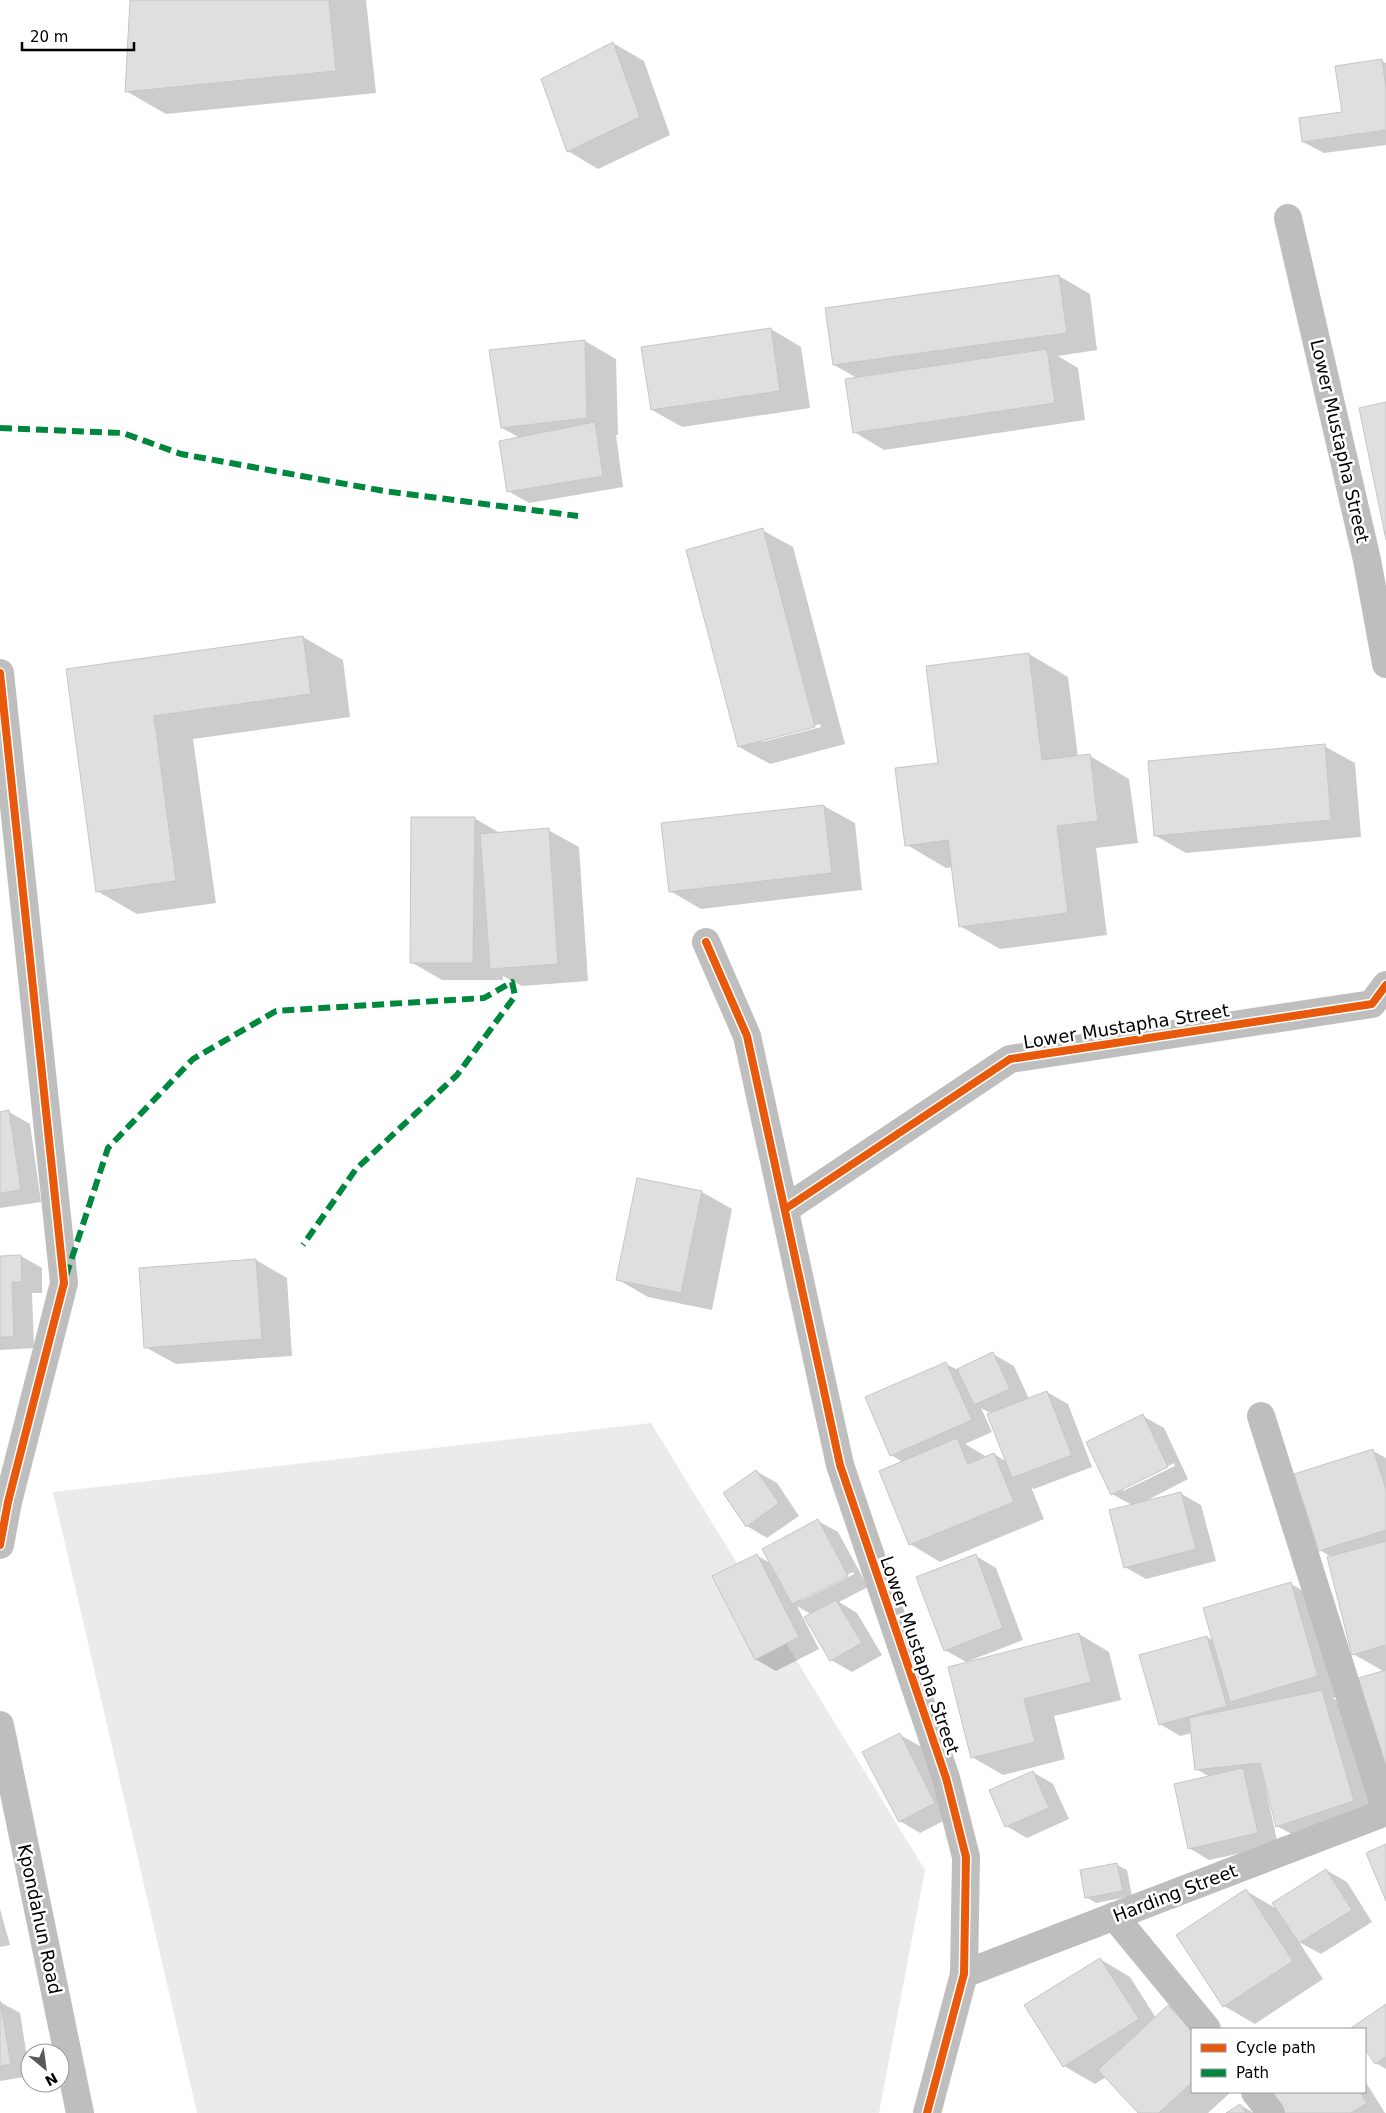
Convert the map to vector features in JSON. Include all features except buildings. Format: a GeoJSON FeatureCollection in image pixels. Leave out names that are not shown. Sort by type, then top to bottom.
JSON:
{"type":"FeatureCollection","features":[{"type":"Feature","properties":{"kind":"street","name":"Lower Mustapha Street"},"geometry":{"type":"LineString","coordinates":[[1288,218],[1367,560],[1386,664]]}},
{"type":"Feature","properties":{"kind":"street"},"geometry":{"type":"LineString","coordinates":[[0,673],[64,1283],[8,1502],[0,1545]]}},
{"type":"Feature","properties":{"kind":"street","name":"Lower Mustapha Street"},"geometry":{"type":"LineString","coordinates":[[706,942],[747,1036],[840,1465],[946,1778],[966,1857],[964,1974],[927,2113]]}},
{"type":"Feature","properties":{"kind":"street","name":"Lower Mustapha Street"},"geometry":{"type":"LineString","coordinates":[[785,1209],[1010,1059],[1372,1004],[1386,985]]}},
{"type":"Feature","properties":{"kind":"street"},"geometry":{"type":"LineString","coordinates":[[1261,1416],[1386,1811]]}},
{"type":"Feature","properties":{"kind":"street","name":"Kpondahun Road"},"geometry":{"type":"LineString","coordinates":[[0,1726],[80,2113]]}},
{"type":"Feature","properties":{"kind":"street","name":"Harding Street"},"geometry":{"type":"LineString","coordinates":[[964,1974],[1386,1811]]}},
{"type":"Feature","properties":{"kind":"street"},"geometry":{"type":"LineString","coordinates":[[1114,1916],[1206,2028]]}},
{"type":"Feature","properties":{"kind":"street"},"geometry":{"type":"LineString","coordinates":[[1256,2093],[1271,2113]]}},
{"type":"Feature","properties":{"kind":"shaded area"},"geometry":{"type":"Polygon","coordinates":[[[651,1423],[925,1870],[879,2113],[197,2113],[53,1492],[651,1423]]]}},
{"type":"Feature","properties":{"kind":"marked path"},"geometry":{"type":"LineString","coordinates":[[0,428],[123,433],[181,454],[384,491],[578,516]]}},
{"type":"Feature","properties":{"kind":"marked path"},"geometry":{"type":"LineString","coordinates":[[66,1276],[108,1148],[193,1059],[276,1011],[484,998],[512,982],[515,996],[457,1075],[356,1169],[303,1245]]}},
{"type":"Feature","properties":{"kind":"cycle path"},"geometry":{"type":"LineString","coordinates":[[0,673],[64,1283],[8,1502],[0,1545]]}},
{"type":"Feature","properties":{"kind":"cycle path"},"geometry":{"type":"LineString","coordinates":[[706,942],[747,1036],[840,1465],[946,1778],[966,1857],[964,1974],[927,2113]]}},
{"type":"Feature","properties":{"kind":"cycle path"},"geometry":{"type":"LineString","coordinates":[[785,1209],[1010,1059],[1372,1004],[1386,985]]}}]}
